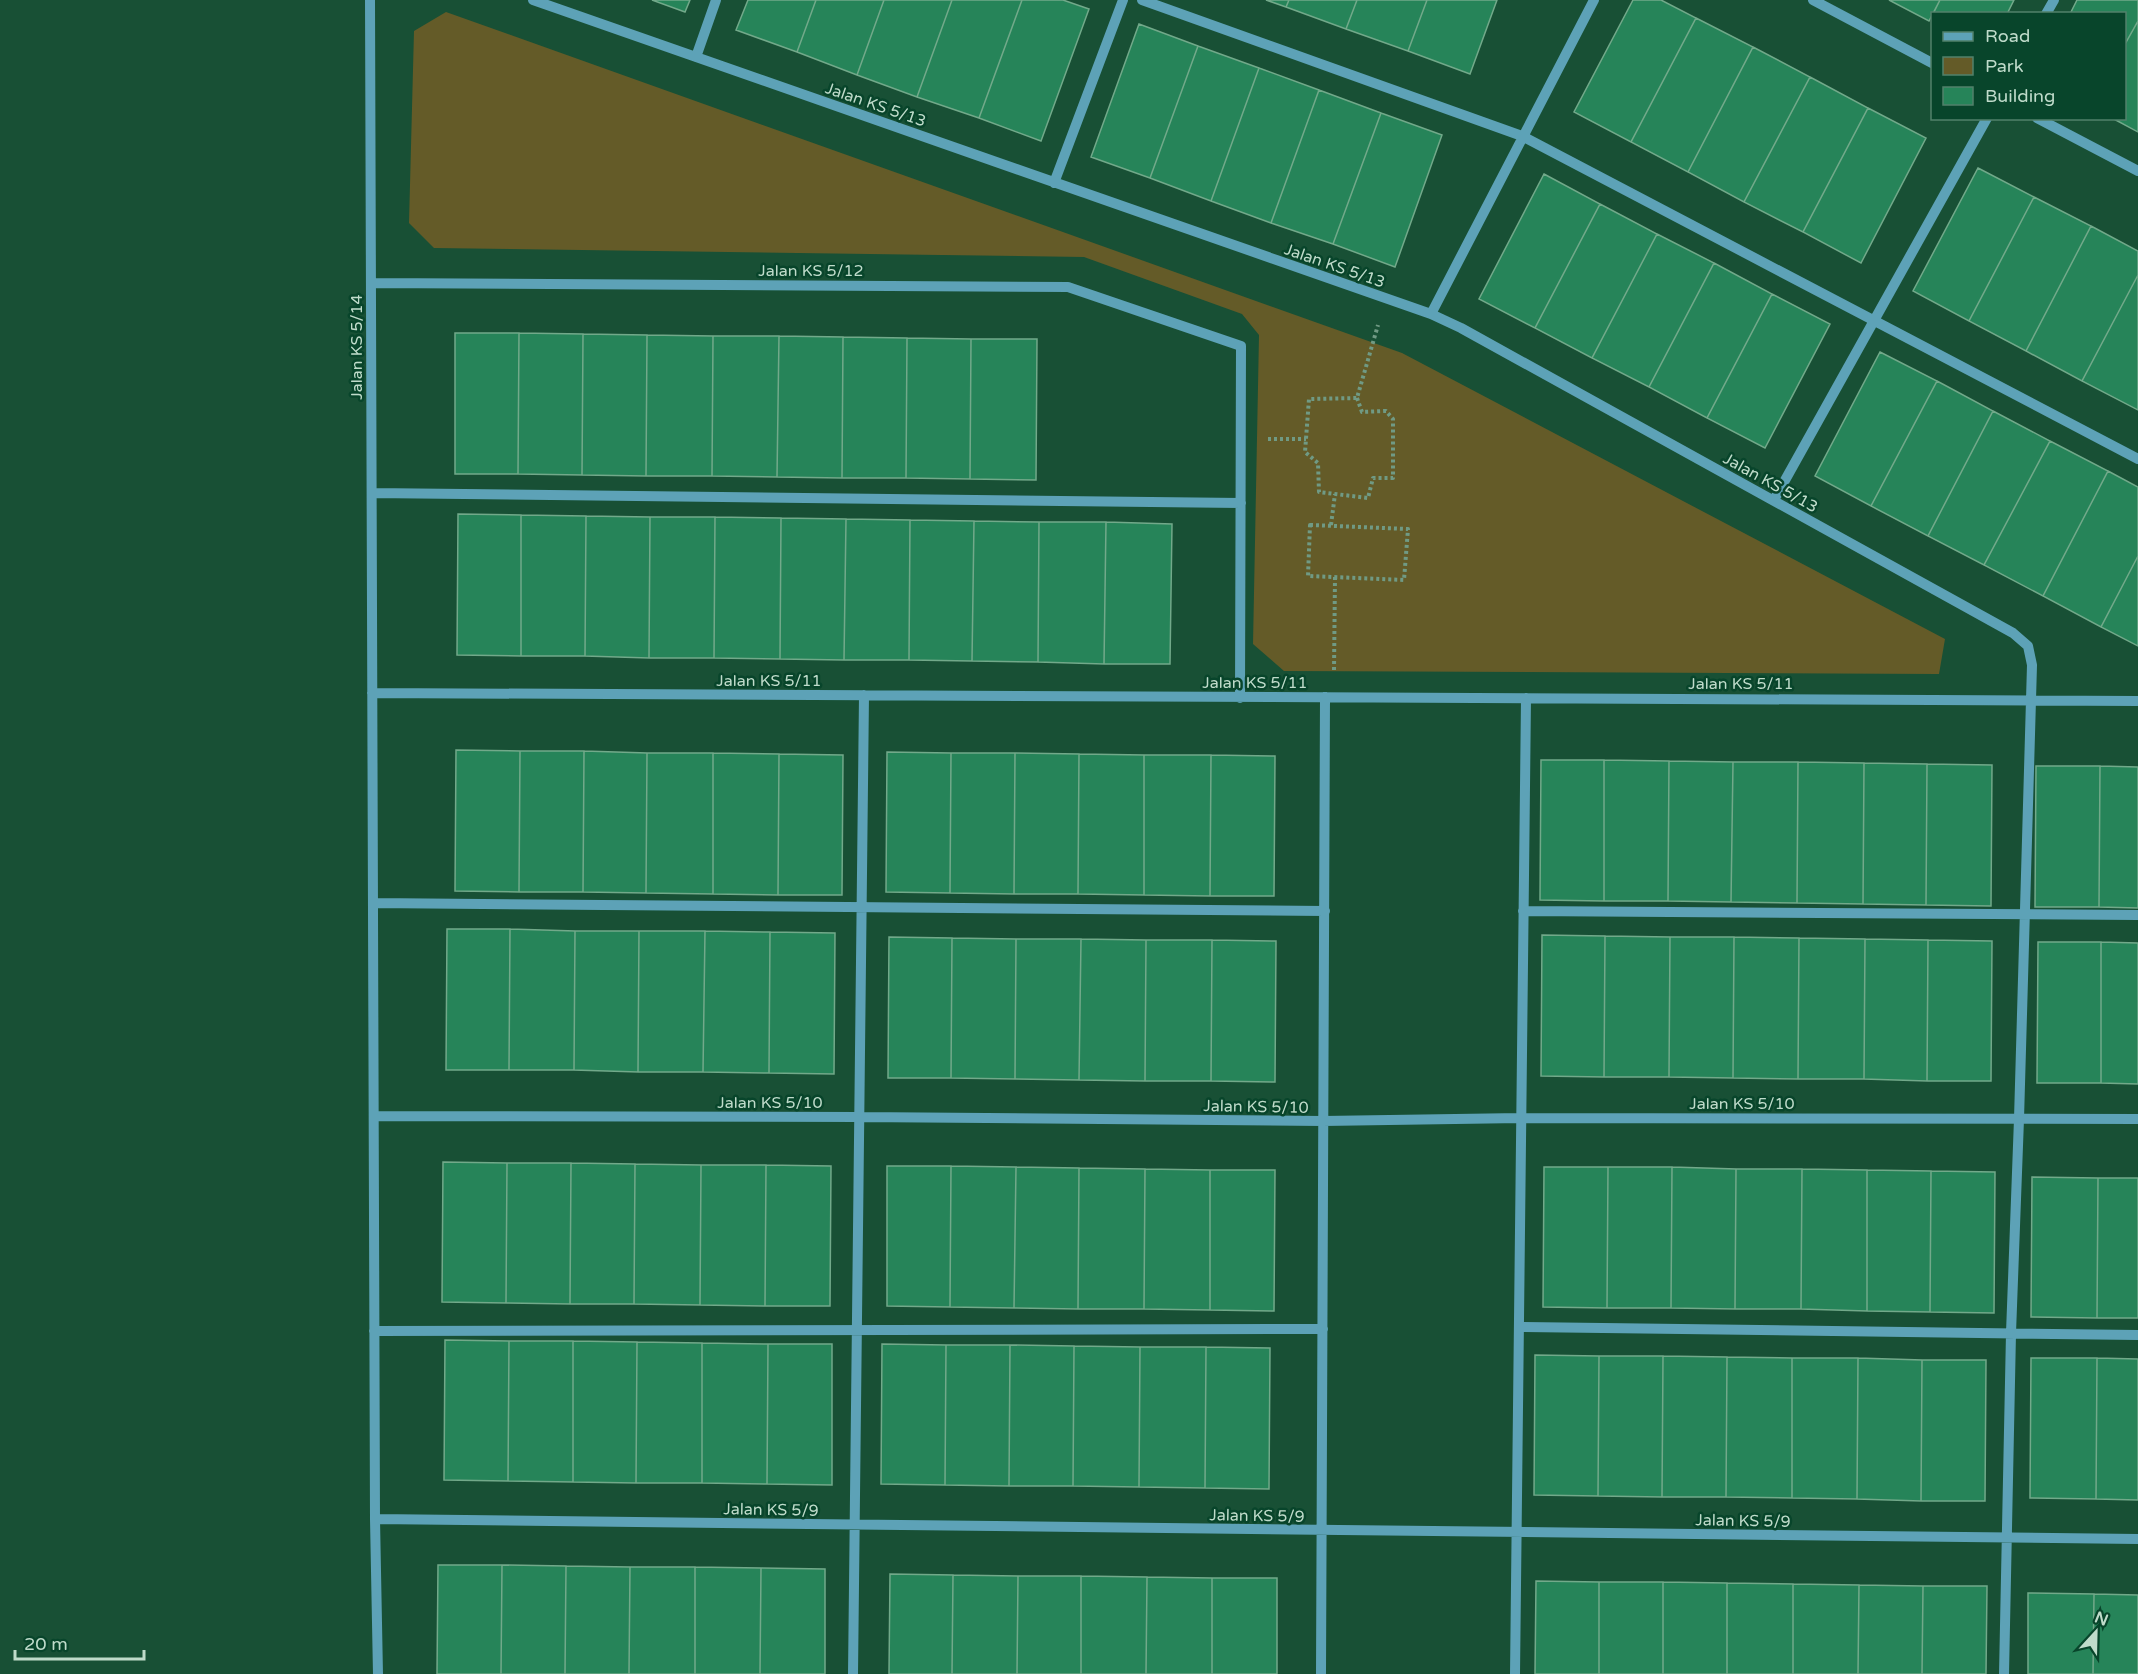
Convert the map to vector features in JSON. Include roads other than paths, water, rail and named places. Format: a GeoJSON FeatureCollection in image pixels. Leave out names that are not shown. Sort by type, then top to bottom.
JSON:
{"type":"FeatureCollection","features":[{"type":"Feature","properties":{"kind":"street","name":"Jalan KS 5/14"},"geometry":{"type":"LineString","coordinates":[[370,0],[374,1331],[378,1674]]}},
{"type":"Feature","properties":{"kind":"street","name":"Jalan KS 5/13"},"geometry":{"type":"LineString","coordinates":[[532,0],[1431,314],[1461,328],[1774,500],[2013,633],[2028,646],[2032,665],[2011,1334],[2004,1674]]}},
{"type":"Feature","properties":{"kind":"street"},"geometry":{"type":"LineString","coordinates":[[696,57],[716,0]]}},
{"type":"Feature","properties":{"kind":"street"},"geometry":{"type":"LineString","coordinates":[[1054,183],[1123,0]]}},
{"type":"Feature","properties":{"kind":"street"},"geometry":{"type":"LineString","coordinates":[[1142,0],[1522,136],[2138,459]]}},
{"type":"Feature","properties":{"kind":"street"},"geometry":{"type":"LineString","coordinates":[[1431,314],[1594,0]]}},
{"type":"Feature","properties":{"kind":"street"},"geometry":{"type":"LineString","coordinates":[[1813,0],[1931,62]]}},
{"type":"Feature","properties":{"kind":"street"},"geometry":{"type":"LineString","coordinates":[[1774,500],[1986,120]]}},
{"type":"Feature","properties":{"kind":"street"},"geometry":{"type":"LineString","coordinates":[[2041,120],[2138,171]]}},
{"type":"Feature","properties":{"kind":"street","name":"Jalan KS 5/12"},"geometry":{"type":"LineString","coordinates":[[371,283],[1068,287],[1240,346],[1241,503]]}},
{"type":"Feature","properties":{"kind":"street"},"geometry":{"type":"LineString","coordinates":[[372,493],[1241,503],[1240,698]]}},
{"type":"Feature","properties":{"kind":"street","name":"Jalan KS 5/11"},"geometry":{"type":"LineString","coordinates":[[372,693],[2138,701]]}},
{"type":"Feature","properties":{"kind":"street"},"geometry":{"type":"LineString","coordinates":[[853,1674],[864,695]]}},
{"type":"Feature","properties":{"kind":"street"},"geometry":{"type":"LineString","coordinates":[[1321,1674],[1323,1121],[1330,697]]}},
{"type":"Feature","properties":{"kind":"street"},"geometry":{"type":"LineString","coordinates":[[1515,1674],[1526,698]]}},
{"type":"Feature","properties":{"kind":"street"},"geometry":{"type":"LineString","coordinates":[[373,903],[1325,911]]}},
{"type":"Feature","properties":{"kind":"street"},"geometry":{"type":"LineString","coordinates":[[1523,911],[2138,915]]}},
{"type":"Feature","properties":{"kind":"street","name":"Jalan KS 5/10"},"geometry":{"type":"LineString","coordinates":[[374,1116],[1323,1121],[1521,1118],[2138,1119]]}},
{"type":"Feature","properties":{"kind":"street"},"geometry":{"type":"LineString","coordinates":[[1519,1327],[2138,1335]]}},
{"type":"Feature","properties":{"kind":"street"},"geometry":{"type":"LineString","coordinates":[[374,1331],[1323,1329]]}},
{"type":"Feature","properties":{"kind":"street","name":"Jalan KS 5/9"},"geometry":{"type":"LineString","coordinates":[[375,1519],[2138,1539]]}}]}
